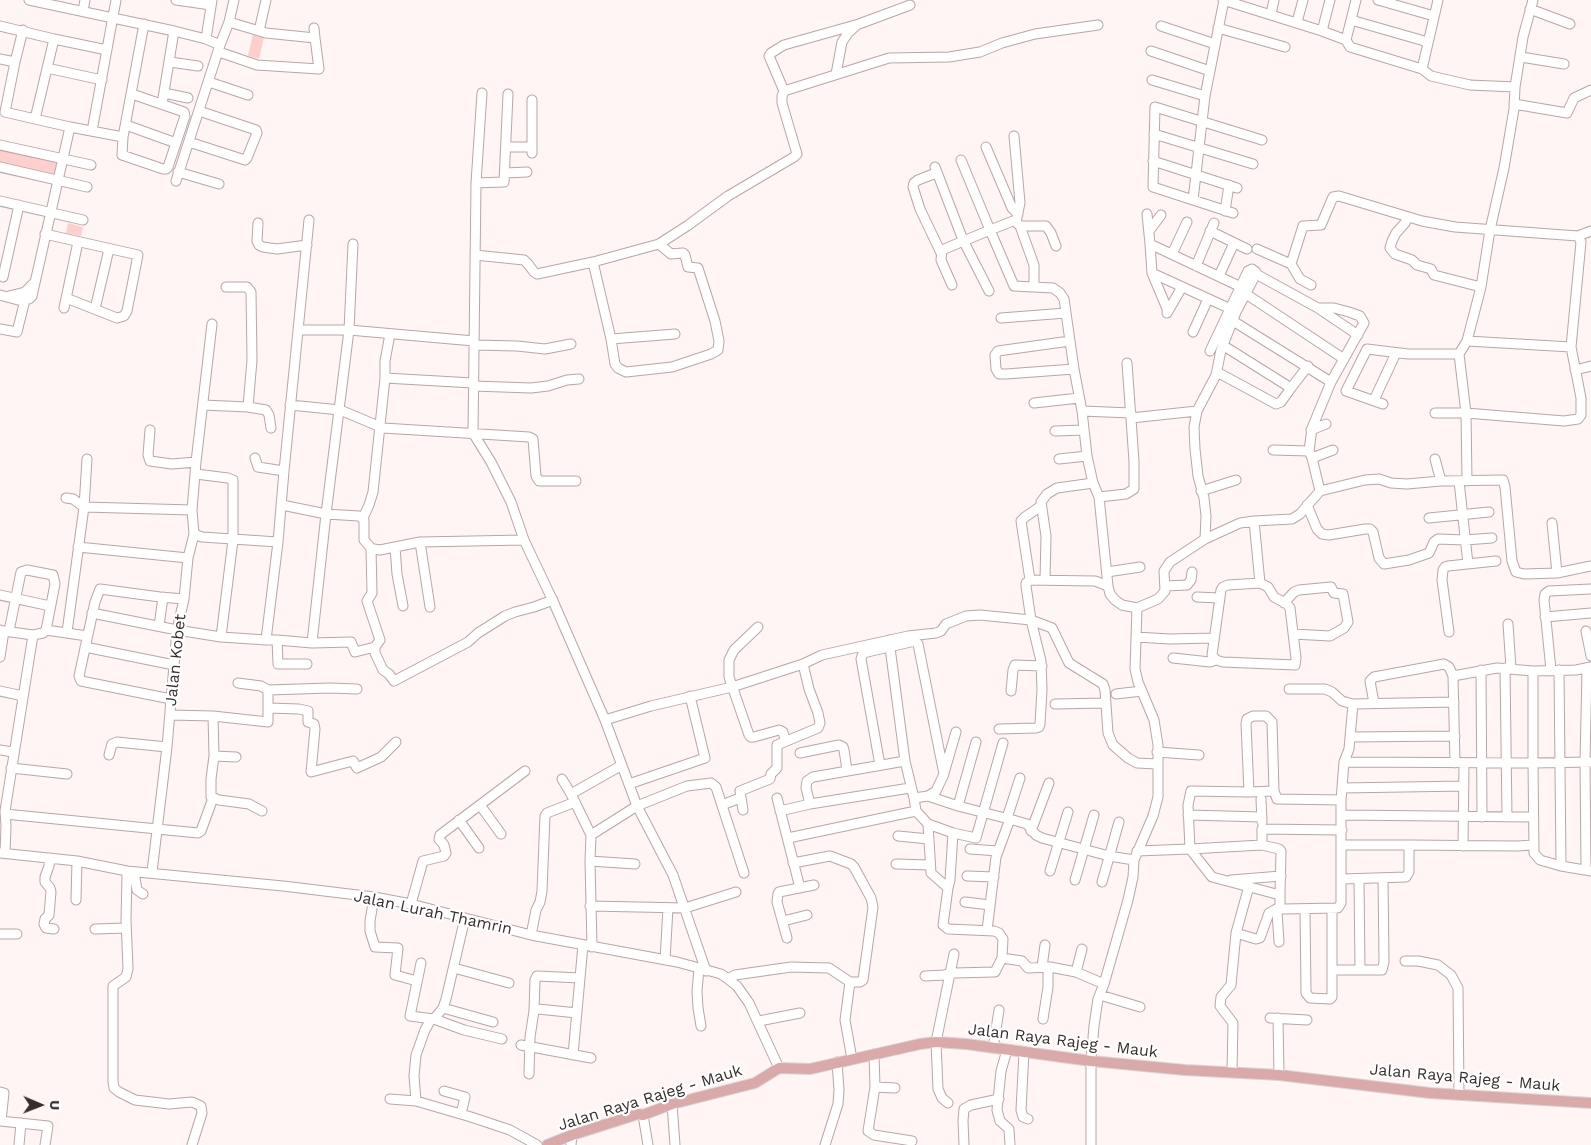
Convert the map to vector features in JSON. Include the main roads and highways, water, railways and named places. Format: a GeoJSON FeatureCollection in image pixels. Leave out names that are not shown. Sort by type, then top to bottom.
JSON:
{"type":"FeatureCollection","features":[{"type":"Feature","properties":{"kind":"main road","name":"Jalan Raya Rajeg - Mauk"},"geometry":{"type":"LineString","coordinates":[[547,1145],[572,1140],[638,1114],[643,1115],[672,1104],[755,1083],[779,1068],[810,1069],[936,1042],[1091,1061],[1185,1070],[1279,1075],[1430,1093],[1591,1103]]}}]}
